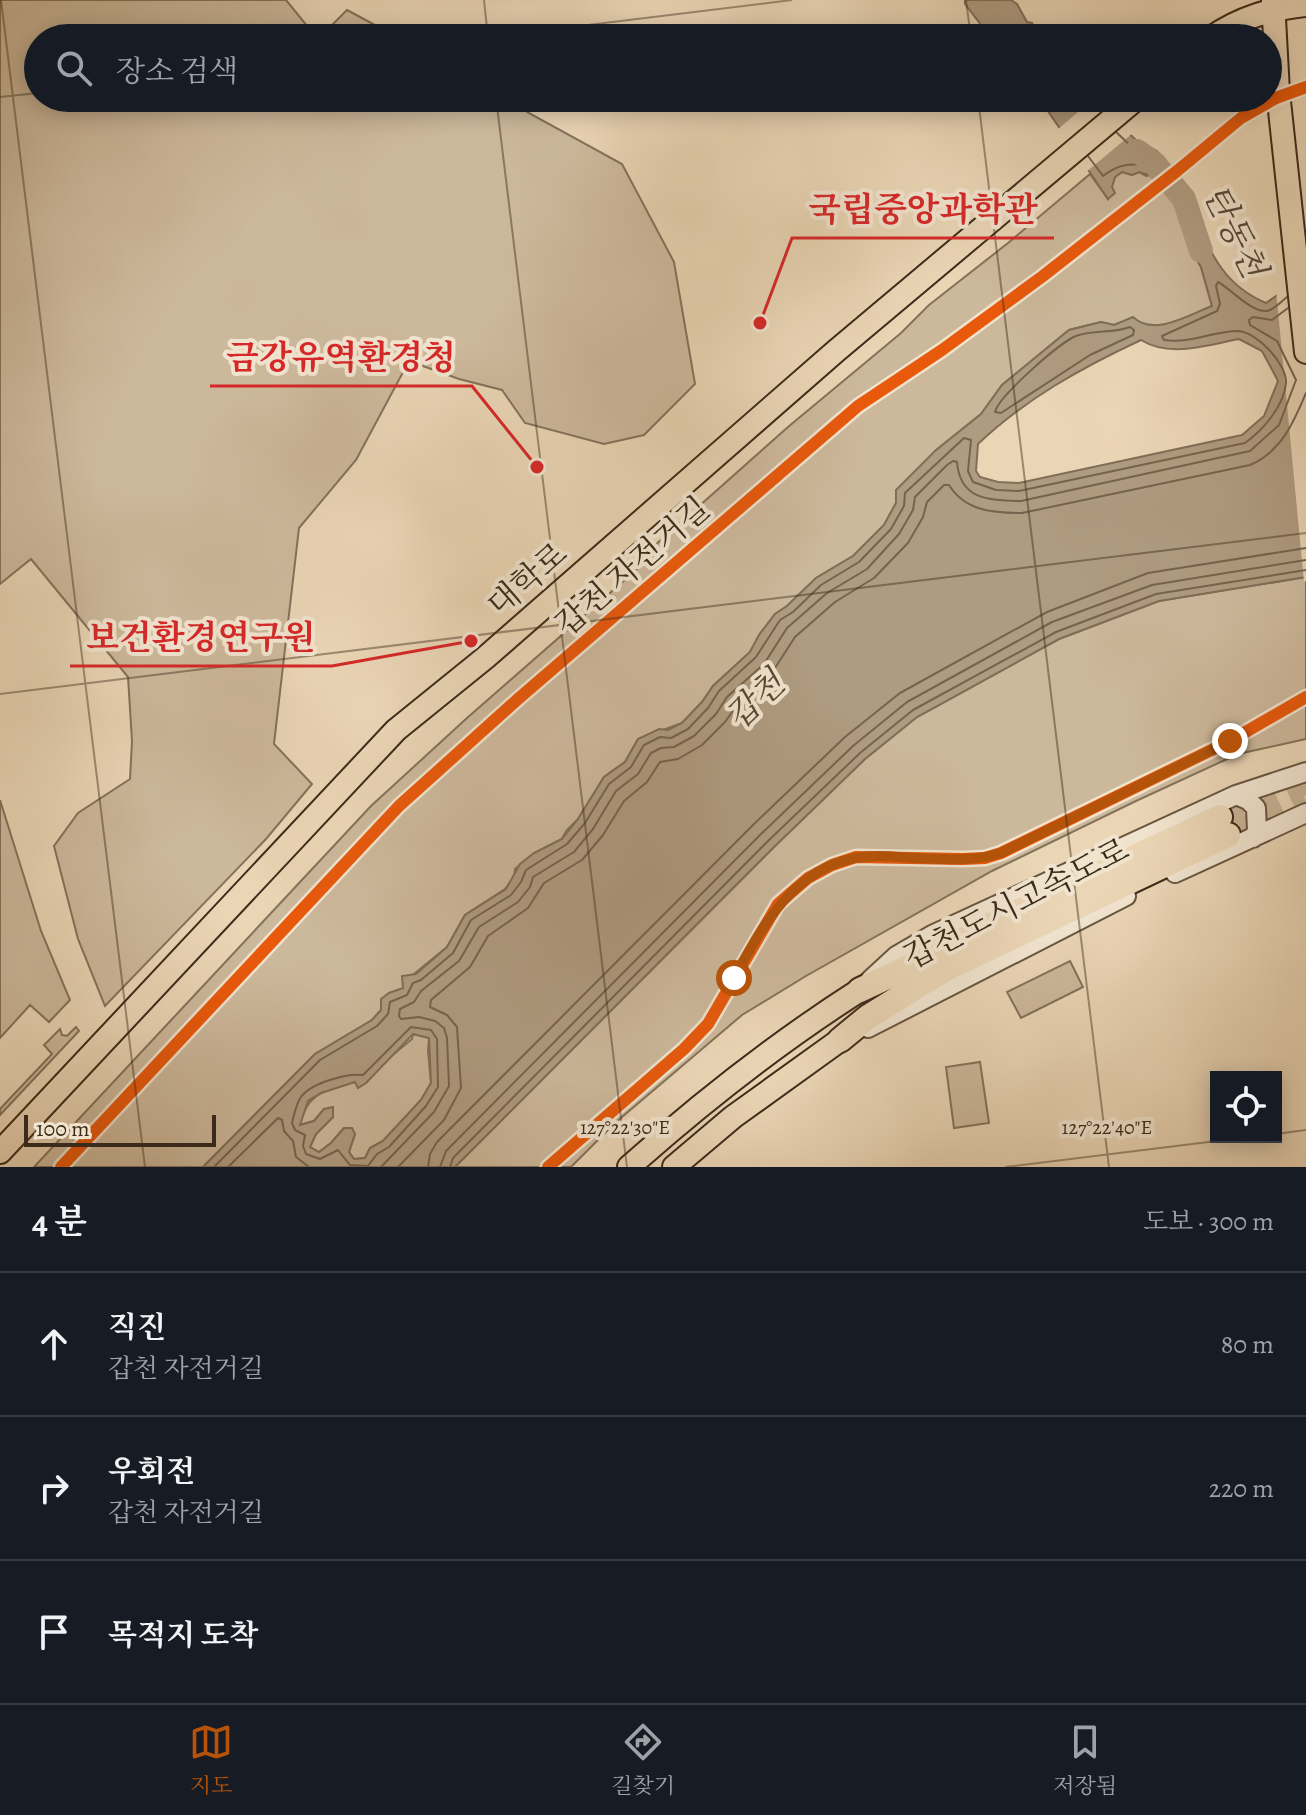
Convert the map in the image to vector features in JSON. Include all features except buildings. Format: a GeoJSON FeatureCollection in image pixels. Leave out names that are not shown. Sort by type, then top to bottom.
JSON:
{"type":"FeatureCollection","features":[{"type":"Feature","properties":{"kind":"highway","name":"갑천도시고속도로"},"geometry":{"type":"LineString","coordinates":[[840,1040],[868,1017],[944,970],[1224,826],[1073,884],[860,990]]}},
{"type":"Feature","properties":{"kind":"main road"},"geometry":{"type":"LineString","coordinates":[[1234,24],[1274,4],[1306,2]]}},
{"type":"Feature","properties":{"kind":"main road"},"geometry":{"type":"LineString","coordinates":[[1274,4],[1275,24]]}},
{"type":"Feature","properties":{"kind":"main road","name":"대학로"},"geometry":{"type":"LineString","coordinates":[[0,1152],[396,730],[485,658],[836,351],[1121,112]]}},
{"type":"Feature","properties":{"kind":"main road"},"geometry":{"type":"LineString","coordinates":[[1277,112],[1306,352]]}},
{"type":"Feature","properties":{"kind":"main road"},"geometry":{"type":"LineString","coordinates":[[629,1167],[716,1092],[804,1026],[860,990]]}},
{"type":"Feature","properties":{"kind":"main road"},"geometry":{"type":"LineString","coordinates":[[674,1167],[733,1117],[840,1040]]}},
{"type":"Feature","properties":{"kind":"street"},"geometry":{"type":"LineString","coordinates":[[860,990],[896,956],[932,935],[1236,795],[1306,772]]}},
{"type":"Feature","properties":{"kind":"street"},"geometry":{"type":"LineString","coordinates":[[1236,795],[1256,808],[1257,831],[1253,838]]}},
{"type":"Feature","properties":{"kind":"street"},"geometry":{"type":"LineString","coordinates":[[840,1040],[1108,905],[1306,813]]}},
{"type":"Feature","properties":{"kind":"shaded area"},"geometry":{"type":"Polygon","coordinates":[[[0,0],[286,0],[306,24],[24,24],[24,112],[527,112],[622,164],[674,262],[695,384],[644,435],[604,444],[525,423],[502,390],[409,361],[356,460],[299,528],[274,744],[312,784],[266,839],[105,1006],[78,939],[54,846],[78,813],[130,779],[132,741],[128,677],[31,559],[0,584],[0,0]]]}},
{"type":"Feature","properties":{"kind":"shaded area"},"geometry":{"type":"Polygon","coordinates":[[[347,10],[373,24],[333,24],[347,10]]]}},
{"type":"Feature","properties":{"kind":"shaded area"},"geometry":{"type":"Polygon","coordinates":[[[1122,172],[1132,175],[1139,172],[1146,176],[1157,174],[1173,193],[1187,221],[1193,254],[1201,267],[1212,306],[1161,325],[1141,323],[1133,318],[1114,325],[1101,322],[1069,330],[1002,385],[981,414],[935,451],[896,503],[884,525],[853,556],[816,578],[775,614],[750,652],[713,686],[682,723],[638,739],[625,762],[604,777],[562,839],[534,853],[515,869],[514,878],[505,889],[465,915],[447,947],[404,982],[403,989],[389,993],[372,1020],[315,1054],[203,1167],[34,1167],[371,806],[643,564],[653,547],[788,427],[901,333],[929,305],[1090,174],[1108,199],[1115,177],[1122,172]]]}},
{"type":"Feature","properties":{"kind":"shaded area"},"geometry":{"type":"Polygon","coordinates":[[[1306,577],[1306,739],[1238,754],[1136,801],[992,871],[806,976],[742,1015],[615,1123],[571,1167],[455,1167],[774,847],[865,759],[917,717],[1059,639],[1159,601],[1306,577]]]}},
{"type":"Feature","properties":{"kind":"shaded area"},"geometry":{"type":"Polygon","coordinates":[[[0,800],[41,931],[70,1000],[49,1022],[30,1005],[0,1038],[0,800]]]}},
{"type":"Feature","properties":{"kind":"shaded area"},"geometry":{"type":"Polygon","coordinates":[[[1070,961],[1083,987],[1021,1018],[1007,992],[1070,961]]]}},
{"type":"Feature","properties":{"kind":"shaded area"},"geometry":{"type":"Polygon","coordinates":[[[76,1027],[79,1031],[0,1115],[0,1109],[52,1054],[44,1045],[60,1029],[62,1035],[67,1036],[76,1027]]]}},
{"type":"Feature","properties":{"kind":"shaded area"},"geometry":{"type":"Polygon","coordinates":[[[413,1034],[429,1038],[431,1083],[421,1100],[383,1141],[370,1148],[365,1158],[354,1159],[349,1152],[355,1134],[344,1128],[319,1152],[310,1147],[316,1134],[333,1117],[324,1109],[314,1121],[299,1125],[313,1099],[356,1081],[358,1087],[366,1083],[382,1064],[412,1039],[413,1034]]]}},
{"type":"Feature","properties":{"kind":"shaded area"},"geometry":{"type":"Polygon","coordinates":[[[980,1062],[989,1123],[954,1128],[946,1067],[980,1062]]]}},
{"type":"Feature","properties":{"kind":"water"},"geometry":{"type":"Polygon","coordinates":[[[965,0],[1011,0],[1017,4],[1027,22],[1033,24],[980,24],[965,0]]]}},
{"type":"Feature","properties":{"kind":"water"},"geometry":{"type":"Polygon","coordinates":[[[1049,112],[1106,112],[1137,141],[1157,151],[1168,165],[1151,175],[1122,172],[1115,177],[1112,187],[1115,193],[1108,199],[1049,112]]]}},
{"type":"Feature","properties":{"kind":"water","name":"갑천"},"geometry":{"type":"Polygon","coordinates":[[[1195,218],[1214,258],[1230,279],[1266,303],[1306,275],[1306,577],[1159,601],[1059,639],[917,717],[865,759],[774,847],[455,1167],[203,1167],[315,1054],[372,1020],[381,1010],[381,999],[403,988],[402,976],[416,974],[447,947],[465,915],[506,889],[520,864],[562,839],[604,777],[625,762],[638,739],[682,723],[713,686],[750,652],[775,614],[816,578],[853,556],[884,525],[896,503],[896,490],[935,451],[981,414],[1002,385],[1069,330],[1101,322],[1114,325],[1133,317],[1141,323],[1161,325],[1212,306],[1201,267],[1193,254],[1187,221],[1195,218]],[[1239,339],[1176,349],[1141,340],[1119,350],[1055,385],[996,428],[978,444],[976,471],[980,477],[1019,483],[1242,435],[1264,416],[1278,381],[1262,351],[1239,339]],[[413,1034],[366,1083],[358,1088],[355,1082],[321,1093],[308,1101],[300,1125],[314,1121],[324,1109],[333,1107],[333,1117],[316,1134],[310,1147],[319,1152],[344,1128],[352,1128],[355,1134],[349,1152],[354,1159],[365,1158],[370,1148],[383,1141],[421,1100],[431,1083],[429,1038],[413,1034]]]}},
{"type":"Feature","properties":{"kind":"pier"},"geometry":{"type":"Polygon","coordinates":[[[1078,112],[1110,112],[1134,132],[1085,173],[1056,131],[1078,112]]]}},
{"type":"Feature","properties":{"kind":"pier"},"geometry":{"type":"Polygon","coordinates":[[[1306,271],[1306,581],[1304,582],[1276,290],[1306,271]]]}},
{"type":"Feature","properties":{"kind":"waterway","name":"탄동천"},"geometry":{"type":"LineString","coordinates":[[1137,151],[1154,163],[1184,199],[1201,251]]}},
{"type":"Feature","properties":{"kind":"tunnel"},"geometry":{"type":"LineString","coordinates":[[1220,817],[1306,782]]}},
{"type":"Feature","properties":{"kind":"tunnel"},"geometry":{"type":"LineString","coordinates":[[1228,835],[1306,801]]}},
{"type":"Feature","properties":{"kind":"cycle path","name":"갑천 자전거길"},"geometry":{"type":"LineString","coordinates":[[1282,96],[1306,87]]}},
{"type":"Feature","properties":{"kind":"cycle path","name":"갑천 자전거길"},"geometry":{"type":"LineString","coordinates":[[61,1167],[399,806],[518,699],[858,406],[942,350],[1043,276],[1252,112]]}},
{"type":"Feature","properties":{"kind":"cycle path"},"geometry":{"type":"LineString","coordinates":[[548,1167],[684,1049],[708,1024],[778,904],[808,878],[856,857],[963,859],[985,858],[1001,853],[1230,741],[1306,697]]}},
{"type":"Feature","properties":{"kind":"place","name":"국립중앙과학관"},"geometry":{"type":"Point","coordinates":[760,323]}},
{"type":"Feature","properties":{"kind":"place","name":"금강유역환경청"},"geometry":{"type":"Point","coordinates":[537,467]}},
{"type":"Feature","properties":{"kind":"place","name":"보건환경연구원"},"geometry":{"type":"Point","coordinates":[471,641]}},
{"type":"Feature","properties":{"kind":"route"},"geometry":{"type":"LineString","coordinates":[[734,978],[778,904],[808,878],[832,865],[856,857],[985,858],[1230,741]]}}]}
